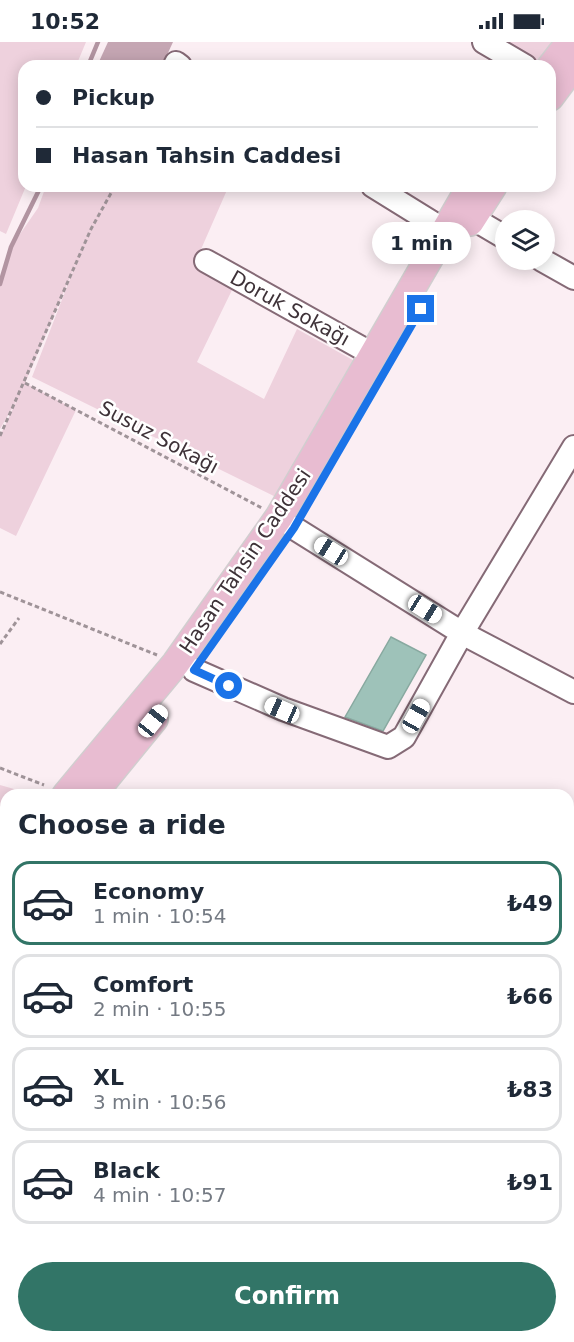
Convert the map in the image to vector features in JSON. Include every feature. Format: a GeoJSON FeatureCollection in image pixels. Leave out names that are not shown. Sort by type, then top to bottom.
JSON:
{"type":"FeatureCollection","features":[{"type":"Feature","properties":{"kind":"main road"},"geometry":{"type":"LineString","coordinates":[[556,60],[570,42]]}},
{"type":"Feature","properties":{"kind":"main road"},"geometry":{"type":"LineString","coordinates":[[556,89],[574,65]]}},
{"type":"Feature","properties":{"kind":"main road","name":"Hasan Tahsin Caddesi"},"geometry":{"type":"LineString","coordinates":[[286,523],[374,355],[467,192]]}},
{"type":"Feature","properties":{"kind":"main road","name":"Hasan Tahsin Caddesi"},"geometry":{"type":"LineString","coordinates":[[96,789],[286,523],[489,192]]}},
{"type":"Feature","properties":{"kind":"main road","name":"Hasan Tahsin Caddesi"},"geometry":{"type":"LineString","coordinates":[[56,789],[185,666]]}},
{"type":"Feature","properties":{"kind":"street"},"geometry":{"type":"LineString","coordinates":[[484,42],[515,60]]}},
{"type":"Feature","properties":{"kind":"street"},"geometry":{"type":"LineString","coordinates":[[383,192],[444,230]]}},
{"type":"Feature","properties":{"kind":"street"},"geometry":{"type":"LineString","coordinates":[[472,219],[495,232]]}},
{"type":"Feature","properties":{"kind":"street","name":"Doruk Sokağı"},"geometry":{"type":"LineString","coordinates":[[206,261],[374,355]]}},
{"type":"Feature","properties":{"kind":"street"},"geometry":{"type":"LineString","coordinates":[[555,267],[574,278]]}},
{"type":"Feature","properties":{"kind":"street"},"geometry":{"type":"LineString","coordinates":[[185,666],[282,710],[388,747],[404,737],[462,633],[574,447]]}},
{"type":"Feature","properties":{"kind":"street"},"geometry":{"type":"LineString","coordinates":[[286,523],[462,633],[574,692]]}},
{"type":"Feature","properties":{"kind":"path"},"geometry":{"type":"LineString","coordinates":[[0,436],[91,229],[112,192]]}},
{"type":"Feature","properties":{"kind":"path","name":"Susuz Sokağı"},"geometry":{"type":"LineString","coordinates":[[25,383],[286,523]]}},
{"type":"Feature","properties":{"kind":"path"},"geometry":{"type":"LineString","coordinates":[[0,592],[185,666]]}},
{"type":"Feature","properties":{"kind":"path"},"geometry":{"type":"LineString","coordinates":[[0,644],[19,618]]}},
{"type":"Feature","properties":{"kind":"path"},"geometry":{"type":"LineString","coordinates":[[0,768],[52,789]]}},
{"type":"Feature","properties":{"kind":"shaded area"},"geometry":{"type":"Polygon","coordinates":[[[0,42],[86,42],[78,60],[18,60],[18,192],[24,192],[6,234],[0,231],[0,42]]]}},
{"type":"Feature","properties":{"kind":"shaded area"},"geometry":{"type":"Polygon","coordinates":[[[108,42],[173,42],[165,60],[100,60],[108,42]]]}},
{"type":"Feature","properties":{"kind":"shaded area"},"geometry":{"type":"Polygon","coordinates":[[[492,42],[555,42],[540,60],[524,60],[492,42]]]}},
{"type":"Feature","properties":{"kind":"shaded area"},"geometry":{"type":"Polygon","coordinates":[[[44,192],[226,192],[195,263],[232,290],[197,362],[264,399],[297,329],[360,364],[284,501],[32,377],[77,261],[25,383],[76,410],[16,536],[0,528],[0,436],[18,398],[0,429],[0,285],[11,247],[38,208],[44,192]]]}},
{"type":"Feature","properties":{"kind":"shaded area"},"geometry":{"type":"Polygon","coordinates":[[[0,785],[14,789],[0,789],[0,785]]]}},
{"type":"Feature","properties":{"kind":"building"},"geometry":{"type":"Polygon","coordinates":[[[391,637],[426,655],[383,731],[345,717],[391,637]]]}},
{"type":"Feature","properties":{"kind":"waterway"},"geometry":{"type":"LineString","coordinates":[[90,60],[98,42]]}},
{"type":"Feature","properties":{"kind":"waterway"},"geometry":{"type":"LineString","coordinates":[[0,284],[11,247],[38,192]]}},
{"type":"Feature","properties":{"kind":"route"},"geometry":{"type":"LineString","coordinates":[[229,686],[194,670],[294,528],[421,309]]}}]}
